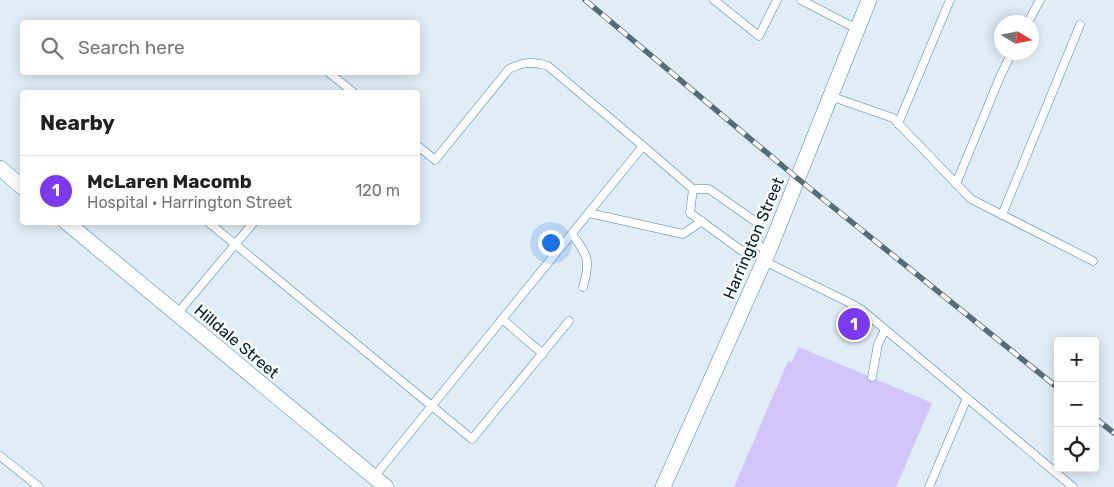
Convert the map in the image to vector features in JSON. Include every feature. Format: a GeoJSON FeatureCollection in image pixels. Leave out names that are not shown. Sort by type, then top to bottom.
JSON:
{"type":"FeatureCollection","features":[{"type":"Feature","properties":{"kind":"street","name":"Harrington Street"},"geometry":{"type":"LineString","coordinates":[[663,487],[869,0]]}},
{"type":"Feature","properties":{"kind":"street"},"geometry":{"type":"LineString","coordinates":[[0,169],[20,185]]}},
{"type":"Feature","properties":{"kind":"street","name":"Hilldale Street"},"geometry":{"type":"LineString","coordinates":[[70,225],[386,487]]}},
{"type":"Feature","properties":{"kind":"lane"},"geometry":{"type":"LineString","coordinates":[[714,0],[759,36],[777,0]]}},
{"type":"Feature","properties":{"kind":"lane"},"geometry":{"type":"LineString","coordinates":[[801,0],[857,29]]}},
{"type":"Feature","properties":{"kind":"lane"},"geometry":{"type":"LineString","coordinates":[[898,124],[950,0]]}},
{"type":"Feature","properties":{"kind":"lane"},"geometry":{"type":"LineString","coordinates":[[1032,15],[1040,0]]}},
{"type":"Feature","properties":{"kind":"lane"},"geometry":{"type":"LineString","coordinates":[[1002,215],[1080,25]]}},
{"type":"Feature","properties":{"kind":"lane"},"geometry":{"type":"LineString","coordinates":[[956,184],[1008,60]]}},
{"type":"Feature","properties":{"kind":"lane"},"geometry":{"type":"LineString","coordinates":[[420,148],[434,160],[509,69],[523,63],[537,62],[548,66],[694,189],[709,189],[758,224],[763,252]]}},
{"type":"Feature","properties":{"kind":"lane"},"geometry":{"type":"LineString","coordinates":[[332,75],[350,90]]}},
{"type":"Feature","properties":{"kind":"lane"},"geometry":{"type":"LineString","coordinates":[[830,96],[893,118],[971,199],[1093,261]]}},
{"type":"Feature","properties":{"kind":"lane"},"geometry":{"type":"LineString","coordinates":[[374,477],[643,146]]}},
{"type":"Feature","properties":{"kind":"lane"},"geometry":{"type":"LineString","coordinates":[[694,189],[690,213],[742,251],[763,252],[862,310],[1073,487]]}},
{"type":"Feature","properties":{"kind":"lane"},"geometry":{"type":"LineString","coordinates":[[589,213],[683,234],[702,221]]}},
{"type":"Feature","properties":{"kind":"lane"},"geometry":{"type":"LineString","coordinates":[[212,225],[472,439],[569,321]]}},
{"type":"Feature","properties":{"kind":"lane"},"geometry":{"type":"LineString","coordinates":[[177,314],[252,225]]}},
{"type":"Feature","properties":{"kind":"lane"},"geometry":{"type":"LineString","coordinates":[[572,234],[586,254],[588,272],[583,287]]}},
{"type":"Feature","properties":{"kind":"lane"},"geometry":{"type":"LineString","coordinates":[[502,319],[543,354]]}},
{"type":"Feature","properties":{"kind":"lane"},"geometry":{"type":"LineString","coordinates":[[872,377],[878,344],[885,330]]}},
{"type":"Feature","properties":{"kind":"lane"},"geometry":{"type":"LineString","coordinates":[[929,487],[967,398]]}},
{"type":"Feature","properties":{"kind":"lane"},"geometry":{"type":"LineString","coordinates":[[0,456],[39,487]]}},
{"type":"Feature","properties":{"kind":"building"},"geometry":{"type":"Polygon","coordinates":[[[799,347],[932,403],[896,487],[734,487],[788,361],[791,363],[799,347]]]}},
{"type":"Feature","properties":{"kind":"railway"},"geometry":{"type":"LineString","coordinates":[[585,0],[797,178],[1054,385]]}},
{"type":"Feature","properties":{"kind":"railway"},"geometry":{"type":"LineString","coordinates":[[1099,421],[1114,433]]}},
{"type":"Feature","properties":{"kind":"place","name":"McLaren Macomb"},"geometry":{"type":"Point","coordinates":[854,324]}}]}
